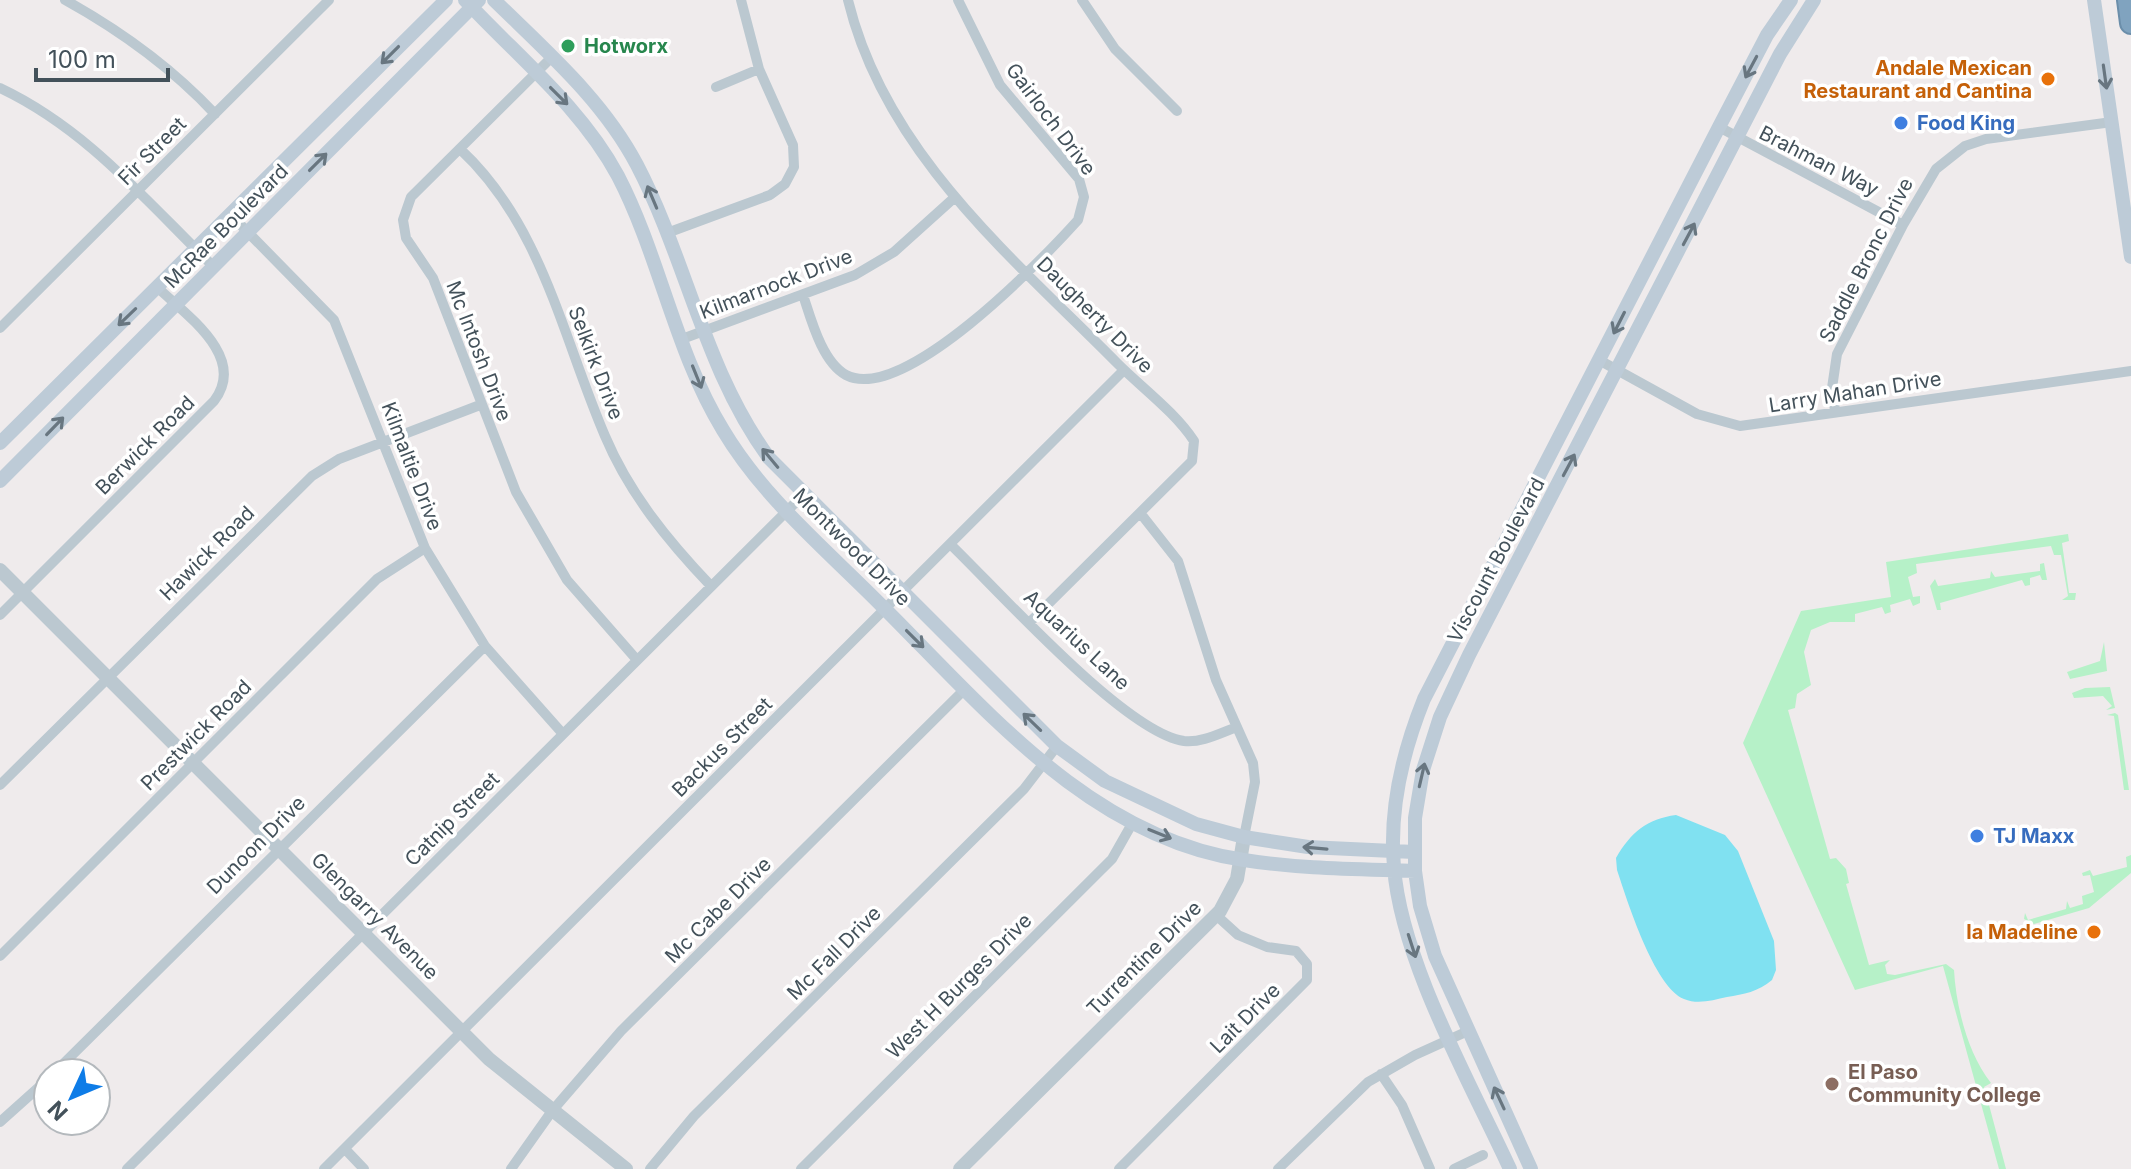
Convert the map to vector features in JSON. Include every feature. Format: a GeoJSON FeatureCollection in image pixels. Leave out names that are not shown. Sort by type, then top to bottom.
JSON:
{"type":"FeatureCollection","features":[{"type":"Feature","properties":{"kind":"highway"},"geometry":{"type":"LineString","coordinates":[[2128,0],[2131,23]]}},
{"type":"Feature","properties":{"kind":"main road","name":"McRae Boulevard"},"geometry":{"type":"LineString","coordinates":[[0,443],[446,0]]}},
{"type":"Feature","properties":{"kind":"main road","name":"Montwood Drive"},"geometry":{"type":"LineString","coordinates":[[494,0],[597,105],[618,133],[649,189],[720,378],[743,421],[769,458],[1057,746],[1125,792],[1196,824],[1244,837],[1308,847],[1414,852]]}},
{"type":"Feature","properties":{"kind":"main road","name":"Viscount Boulevard"},"geometry":{"type":"LineString","coordinates":[[1510,1169],[1415,957],[1392,850],[1403,761],[1416,721],[1439,671],[1767,35],[1791,0]]}},
{"type":"Feature","properties":{"kind":"main road","name":"Viscount Boulevard"},"geometry":{"type":"LineString","coordinates":[[1531,1169],[1426,931],[1414,852],[1423,770],[1440,717],[1457,680],[1780,54],[1814,0]]}},
{"type":"Feature","properties":{"kind":"main road"},"geometry":{"type":"LineString","coordinates":[[2094,0],[2131,257]]}},
{"type":"Feature","properties":{"kind":"main road","name":"McRae Boulevard"},"geometry":{"type":"LineString","coordinates":[[0,481],[472,3]]}},
{"type":"Feature","properties":{"kind":"main road","name":"Montwood Drive"},"geometry":{"type":"LineString","coordinates":[[472,3],[570,108],[616,172],[682,339],[723,430],[754,475],[965,689],[1044,763],[1087,795],[1133,822],[1199,849],[1242,860],[1415,871]]}},
{"type":"Feature","properties":{"kind":"main road"},"geometry":{"type":"LineString","coordinates":[[1521,513],[1539,522]]}},
{"type":"Feature","properties":{"kind":"main road"},"geometry":{"type":"LineString","coordinates":[[1439,671],[1457,680]]}},
{"type":"Feature","properties":{"kind":"street"},"geometry":{"type":"LineString","coordinates":[[65,0],[103,21],[157,59],[215,114]]}},
{"type":"Feature","properties":{"kind":"street","name":"Fir Street"},"geometry":{"type":"LineString","coordinates":[[0,328],[329,0]]}},
{"type":"Feature","properties":{"kind":"street"},"geometry":{"type":"LineString","coordinates":[[667,233],[770,195],[790,176],[795,158],[793,145],[759,69],[741,0]]}},
{"type":"Feature","properties":{"kind":"street","name":"Daugherty Drive"},"geometry":{"type":"LineString","coordinates":[[848,0],[888,100],[915,145],[954,198],[1189,434],[1196,449],[1192,461],[1030,622]]}},
{"type":"Feature","properties":{"kind":"street","name":"Gairloch Drive"},"geometry":{"type":"LineString","coordinates":[[803,295],[817,333],[837,369],[857,379],[869,380],[896,371],[943,344],[992,307],[1078,220],[1084,206],[1083,188],[1076,175],[1000,85],[958,0]]}},
{"type":"Feature","properties":{"kind":"street"},"geometry":{"type":"LineString","coordinates":[[1082,0],[1115,49],[1177,111]]}},
{"type":"Feature","properties":{"kind":"street","name":"Mc Intosh Drive"},"geometry":{"type":"LineString","coordinates":[[552,57],[411,197],[404,214],[403,229],[433,278],[516,492],[546,548],[590,610],[637,660]]}},
{"type":"Feature","properties":{"kind":"street"},"geometry":{"type":"LineString","coordinates":[[716,87],[759,69]]}},
{"type":"Feature","properties":{"kind":"street"},"geometry":{"type":"LineString","coordinates":[[1,90],[67,127],[138,191],[214,267]]}},
{"type":"Feature","properties":{"kind":"street","name":"Saddle Bronc Drive"},"geometry":{"type":"LineString","coordinates":[[1835,411],[1832,388],[1837,354],[1903,225],[1936,169],[1965,146],[1986,139],[2112,122]]}},
{"type":"Feature","properties":{"kind":"street","name":"Brahman Way"},"geometry":{"type":"LineString","coordinates":[[1719,127],[1903,225]]}},
{"type":"Feature","properties":{"kind":"street","name":"Selkirk Drive"},"geometry":{"type":"LineString","coordinates":[[460,149],[498,189],[525,229],[615,458],[668,538],[711,586]]}},
{"type":"Feature","properties":{"kind":"street","name":"Kilmarnock Drive"},"geometry":{"type":"LineString","coordinates":[[682,339],[803,295],[875,264],[913,237],[954,198]]}},
{"type":"Feature","properties":{"kind":"street","name":"Kilmaltie Drive"},"geometry":{"type":"LineString","coordinates":[[230,214],[334,320],[344,338],[381,441],[425,548],[485,646],[563,734]]}},
{"type":"Feature","properties":{"kind":"street","name":"Berwick Road"},"geometry":{"type":"LineString","coordinates":[[0,615],[218,396],[224,378],[221,356],[157,287]]}},
{"type":"Feature","properties":{"kind":"street","name":"Larry Mahan Drive"},"geometry":{"type":"LineString","coordinates":[[1599,360],[1697,414],[1726,424],[1753,425],[2131,371]]}},
{"type":"Feature","properties":{"kind":"street","name":"Backus Street"},"geometry":{"type":"LineString","coordinates":[[324,1169],[1124,370]]}},
{"type":"Feature","properties":{"kind":"street","name":"Hawick Road"},"geometry":{"type":"LineString","coordinates":[[0,785],[312,476],[339,459],[381,441],[480,405]]}},
{"type":"Feature","properties":{"kind":"street","name":"Catnip Street"},"geometry":{"type":"LineString","coordinates":[[127,1169],[803,495]]}},
{"type":"Feature","properties":{"kind":"street","name":"Turrentine Drive"},"geometry":{"type":"LineString","coordinates":[[960,1169],[1216,915],[1231,894],[1242,860],[1254,771],[1216,680],[1178,561],[1141,514]]}},
{"type":"Feature","properties":{"kind":"street","name":"Aquarius Lane"},"geometry":{"type":"LineString","coordinates":[[950,544],[1105,694],[1172,738],[1196,741],[1237,727]]}},
{"type":"Feature","properties":{"kind":"street","name":"Prestwick Road"},"geometry":{"type":"LineString","coordinates":[[0,956],[377,579],[425,548]]}},
{"type":"Feature","properties":{"kind":"street","name":"Glengarry Avenue"},"geometry":{"type":"LineString","coordinates":[[0,570],[462,1032],[508,1076],[626,1169]]}},
{"type":"Feature","properties":{"kind":"street","name":"Dunoon Drive"},"geometry":{"type":"LineString","coordinates":[[70,1057],[485,646]]}},
{"type":"Feature","properties":{"kind":"street","name":"Mc Cabe Drive"},"geometry":{"type":"LineString","coordinates":[[511,1169],[552,1111],[621,1031],[965,689]]}},
{"type":"Feature","properties":{"kind":"street","name":"Mc Fall Drive"},"geometry":{"type":"LineString","coordinates":[[650,1169],[694,1116],[1024,789],[1057,746]]}},
{"type":"Feature","properties":{"kind":"street","name":"West H Burges Drive"},"geometry":{"type":"LineString","coordinates":[[801,1169],[1112,859],[1133,822]]}},
{"type":"Feature","properties":{"kind":"street","name":"Lait Drive"},"geometry":{"type":"LineString","coordinates":[[1119,1169],[1307,980],[1307,964],[1296,951],[1252,942],[1216,915]]}},
{"type":"Feature","properties":{"kind":"street"},"geometry":{"type":"LineString","coordinates":[[1278,1169],[1351,1097],[1381,1074],[1468,1031]]}},
{"type":"Feature","properties":{"kind":"street"},"geometry":{"type":"LineString","coordinates":[[1381,1074],[1402,1105],[1430,1169]]}},
{"type":"Feature","properties":{"kind":"street"},"geometry":{"type":"LineString","coordinates":[[0,1122],[32,1093]]}},
{"type":"Feature","properties":{"kind":"street"},"geometry":{"type":"LineString","coordinates":[[345,1149],[364,1169]]}},
{"type":"Feature","properties":{"kind":"street"},"geometry":{"type":"LineString","coordinates":[[1454,1169],[1483,1155]]}},
{"type":"Feature","properties":{"kind":"green space"},"geometry":{"type":"Polygon","coordinates":[[[2068,534],[2069,541],[2062,543],[2069,593],[2076,593],[2075,600],[2062,600],[2068,596],[2061,555],[2054,555],[2051,546],[1916,564],[1917,573],[1908,577],[1913,597],[1920,596],[1920,603],[1913,606],[1910,599],[1890,605],[1891,612],[1885,614],[1882,607],[1855,614],[1855,622],[1830,622],[1811,630],[1804,652],[1811,685],[1797,694],[1795,708],[1788,710],[1830,859],[1836,858],[1846,869],[1849,883],[1846,884],[1869,965],[1890,960],[1885,965],[1887,974],[1895,975],[1946,964],[1954,970],[1965,1030],[1976,1058],[1991,1083],[1984,1087],[1987,1097],[1995,1097],[1988,1101],[2006,1169],[1999,1169],[1943,966],[1855,990],[1743,743],[1801,611],[1891,597],[1886,562],[2068,534]]]}},
{"type":"Feature","properties":{"kind":"green space"},"geometry":{"type":"Polygon","coordinates":[[[2044,563],[2047,580],[2042,580],[2040,575],[2030,578],[2030,585],[2025,586],[2022,580],[1940,603],[1941,610],[1937,610],[1930,586],[1935,579],[1938,586],[1990,578],[1991,571],[1995,577],[2040,571],[2040,564],[2044,563]]]}},
{"type":"Feature","properties":{"kind":"green space"},"geometry":{"type":"Polygon","coordinates":[[[2104,642],[2107,671],[2070,679],[2067,672],[2100,661],[2104,642]]]}},
{"type":"Feature","properties":{"kind":"green space"},"geometry":{"type":"Polygon","coordinates":[[[2110,687],[2115,708],[2106,710],[2112,706],[2103,696],[2074,698],[2072,693],[2085,688],[2110,687]]]}},
{"type":"Feature","properties":{"kind":"green space"},"geometry":{"type":"Polygon","coordinates":[[[2107,715],[2118,715],[2129,790],[2124,790],[2114,716],[2107,715]]]}},
{"type":"Feature","properties":{"kind":"green space"},"geometry":{"type":"Polygon","coordinates":[[[2131,855],[2131,873],[2089,908],[2034,924],[2024,919],[2025,913],[2028,920],[2066,909],[2067,901],[2070,908],[2083,904],[2082,896],[2094,892],[2090,875],[2083,876],[2082,873],[2090,870],[2093,876],[2127,867],[2126,857],[2131,855]]]}},
{"type":"Feature","properties":{"kind":"water"},"geometry":{"type":"Polygon","coordinates":[[[1676,815],[1725,835],[1738,851],[1774,941],[1776,970],[1772,980],[1756,990],[1706,1001],[1684,999],[1662,978],[1652,961],[1627,901],[1616,858],[1641,828],[1676,815]]]}},
{"type":"Feature","properties":{"kind":"place","name":"Hotworx"},"geometry":{"type":"Point","coordinates":[568,46]}},
{"type":"Feature","properties":{"kind":"place","name":"Andale Mexican Restaurant and Cantina"},"geometry":{"type":"Point","coordinates":[2048,79]}},
{"type":"Feature","properties":{"kind":"place","name":"Food King"},"geometry":{"type":"Point","coordinates":[1901,123]}},
{"type":"Feature","properties":{"kind":"place","name":"TJ Maxx"},"geometry":{"type":"Point","coordinates":[1977,836]}},
{"type":"Feature","properties":{"kind":"place","name":"la Madeline"},"geometry":{"type":"Point","coordinates":[2094,932]}},
{"type":"Feature","properties":{"kind":"place","name":"El Paso Community College"},"geometry":{"type":"Point","coordinates":[1832,1084]}}]}
